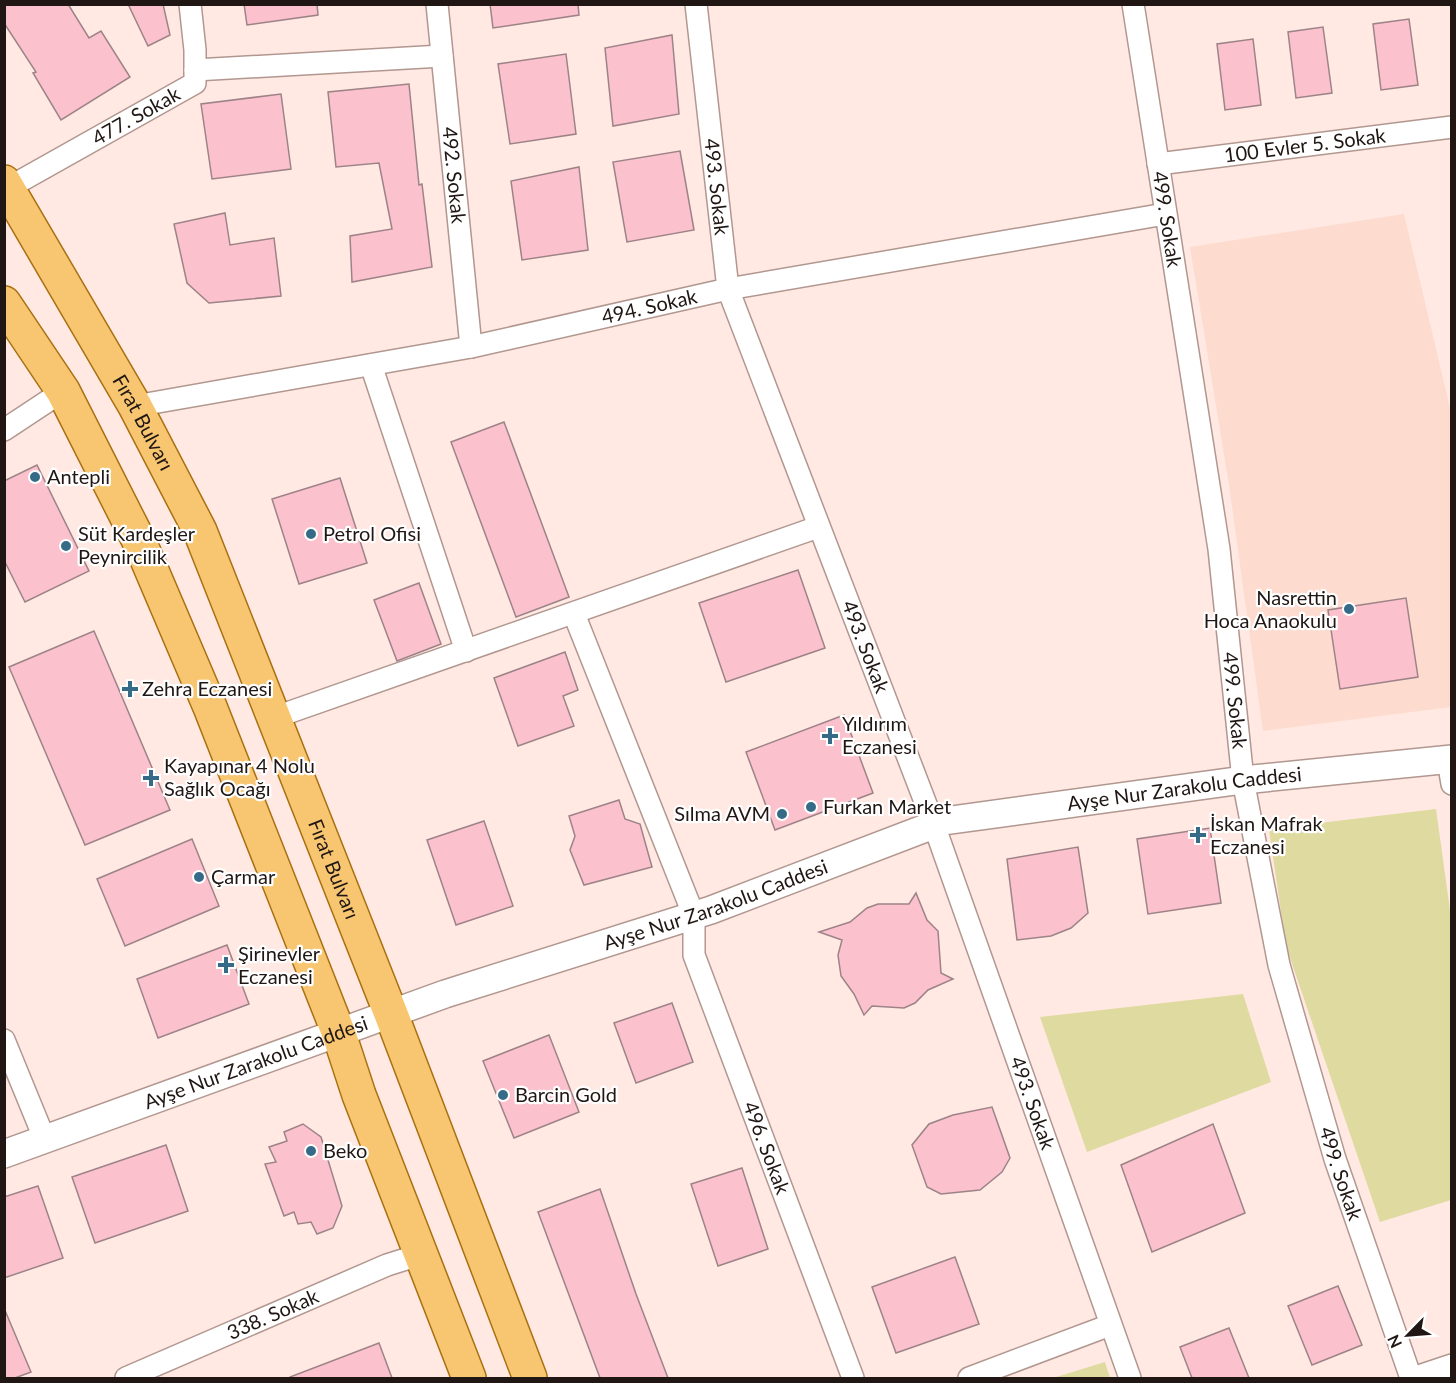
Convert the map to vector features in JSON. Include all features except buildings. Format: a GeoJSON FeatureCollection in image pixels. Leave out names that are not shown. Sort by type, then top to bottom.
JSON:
{"type":"FeatureCollection","features":[{"type":"Feature","properties":{"kind":"main road","name":"Fırat Bulvarı"},"geometry":{"type":"LineString","coordinates":[[6,185],[135,406],[200,531],[391,1014],[530,1378]]}},
{"type":"Feature","properties":{"kind":"main road"},"geometry":{"type":"LineString","coordinates":[[4,303],[63,391],[145,554],[210,707],[339,1034],[358,1095],[469,1378]]}},
{"type":"Feature","properties":{"kind":"street","name":"477. Sokak"},"geometry":{"type":"LineString","coordinates":[[6,185],[195,83],[190,4]]}},
{"type":"Feature","properties":{"kind":"street","name":"492. Sokak"},"geometry":{"type":"LineString","coordinates":[[436,4],[471,347]]}},
{"type":"Feature","properties":{"kind":"street","name":"493. Sokak"},"geometry":{"type":"LineString","coordinates":[[696,4],[728,289],[934,825],[1130,1378]]}},
{"type":"Feature","properties":{"kind":"street","name":"499. Sokak"},"geometry":{"type":"LineString","coordinates":[[1133,4],[1219,549],[1243,780],[1279,965],[1335,1159],[1412,1378]]}},
{"type":"Feature","properties":{"kind":"street"},"geometry":{"type":"LineString","coordinates":[[195,70],[442,56]]}},
{"type":"Feature","properties":{"kind":"street","name":"100 Evler 5. Sokak"},"geometry":{"type":"LineString","coordinates":[[1158,164],[1452,127]]}},
{"type":"Feature","properties":{"kind":"street","name":"494. Sokak"},"geometry":{"type":"LineString","coordinates":[[135,406],[471,347],[728,289],[1165,214]]}},
{"type":"Feature","properties":{"kind":"street"},"geometry":{"type":"LineString","coordinates":[[370,365],[466,651]]}},
{"type":"Feature","properties":{"kind":"street"},"geometry":{"type":"LineString","coordinates":[[4,430],[63,391]]}},
{"type":"Feature","properties":{"kind":"street"},"geometry":{"type":"LineString","coordinates":[[273,718],[818,527]]}},
{"type":"Feature","properties":{"kind":"street"},"geometry":{"type":"LineString","coordinates":[[574,614],[694,916]]}},
{"type":"Feature","properties":{"kind":"street","name":"Ayşe Nur Zarakolu Caddesi"},"geometry":{"type":"LineString","coordinates":[[4,1154],[445,994],[694,916],[944,821],[1243,780],[1450,768]]}},
{"type":"Feature","properties":{"kind":"street","name":"496. Sokak"},"geometry":{"type":"LineString","coordinates":[[694,916],[694,955],[853,1378]]}},
{"type":"Feature","properties":{"kind":"street"},"geometry":{"type":"LineString","coordinates":[[4,1040],[45,1140]]}},
{"type":"Feature","properties":{"kind":"street","name":"338. Sokak"},"geometry":{"type":"LineString","coordinates":[[126,1378],[387,1266],[422,1254]]}},
{"type":"Feature","properties":{"kind":"street"},"geometry":{"type":"LineString","coordinates":[[969,1378],[1110,1325]]}},
{"type":"Feature","properties":{"kind":"street"},"geometry":{"type":"LineString","coordinates":[[1412,1378],[1452,1365]]}},
{"type":"Feature","properties":{"kind":"shaded area"},"geometry":{"type":"Polygon","coordinates":[[[1404,214],[1451,412],[1451,707],[1263,731],[1229,485],[1190,247],[1404,214]]]}},
{"type":"Feature","properties":{"kind":"shaded area"},"geometry":{"type":"Polygon","coordinates":[[[1436,809],[1452,925],[1451,1200],[1380,1222],[1286,946],[1269,829],[1436,809]]]}},
{"type":"Feature","properties":{"kind":"shaded area"},"geometry":{"type":"Polygon","coordinates":[[[1243,994],[1271,1082],[1087,1152],[1040,1017],[1243,994]]]}},
{"type":"Feature","properties":{"kind":"shaded area"},"geometry":{"type":"Polygon","coordinates":[[[1105,1362],[1110,1378],[1053,1378],[1105,1362]]]}},
{"type":"Feature","properties":{"kind":"place","name":"Antepli"},"geometry":{"type":"Point","coordinates":[35,477]}},
{"type":"Feature","properties":{"kind":"place","name":"Petrol Ofisi"},"geometry":{"type":"Point","coordinates":[311,534]}},
{"type":"Feature","properties":{"kind":"place","name":"Süt Kardeşler Peynircilik"},"geometry":{"type":"Point","coordinates":[66,546]}},
{"type":"Feature","properties":{"kind":"place","name":"Nasrettin Hoca Anaokulu"},"geometry":{"type":"Point","coordinates":[1349,609]}},
{"type":"Feature","properties":{"kind":"place","name":"Zehra Eczanesi"},"geometry":{"type":"Point","coordinates":[130,689]}},
{"type":"Feature","properties":{"kind":"place","name":"Yıldırım Eczanesi"},"geometry":{"type":"Point","coordinates":[830,736]}},
{"type":"Feature","properties":{"kind":"place","name":"Kayapınar 4 Nolu Sağlık Ocağı"},"geometry":{"type":"Point","coordinates":[151,778]}},
{"type":"Feature","properties":{"kind":"place","name":"Furkan Market"},"geometry":{"type":"Point","coordinates":[811,807]}},
{"type":"Feature","properties":{"kind":"place","name":"Sılma AVM"},"geometry":{"type":"Point","coordinates":[782,814]}},
{"type":"Feature","properties":{"kind":"place","name":"İskan Mafrak Eczanesi"},"geometry":{"type":"Point","coordinates":[1198,835]}},
{"type":"Feature","properties":{"kind":"place","name":"Çarmar"},"geometry":{"type":"Point","coordinates":[199,877]}},
{"type":"Feature","properties":{"kind":"place","name":"Şirinevler Eczanesi"},"geometry":{"type":"Point","coordinates":[226,965]}},
{"type":"Feature","properties":{"kind":"place","name":"Barcin Gold"},"geometry":{"type":"Point","coordinates":[503,1095]}},
{"type":"Feature","properties":{"kind":"place","name":"Beko"},"geometry":{"type":"Point","coordinates":[311,1151]}}]}
